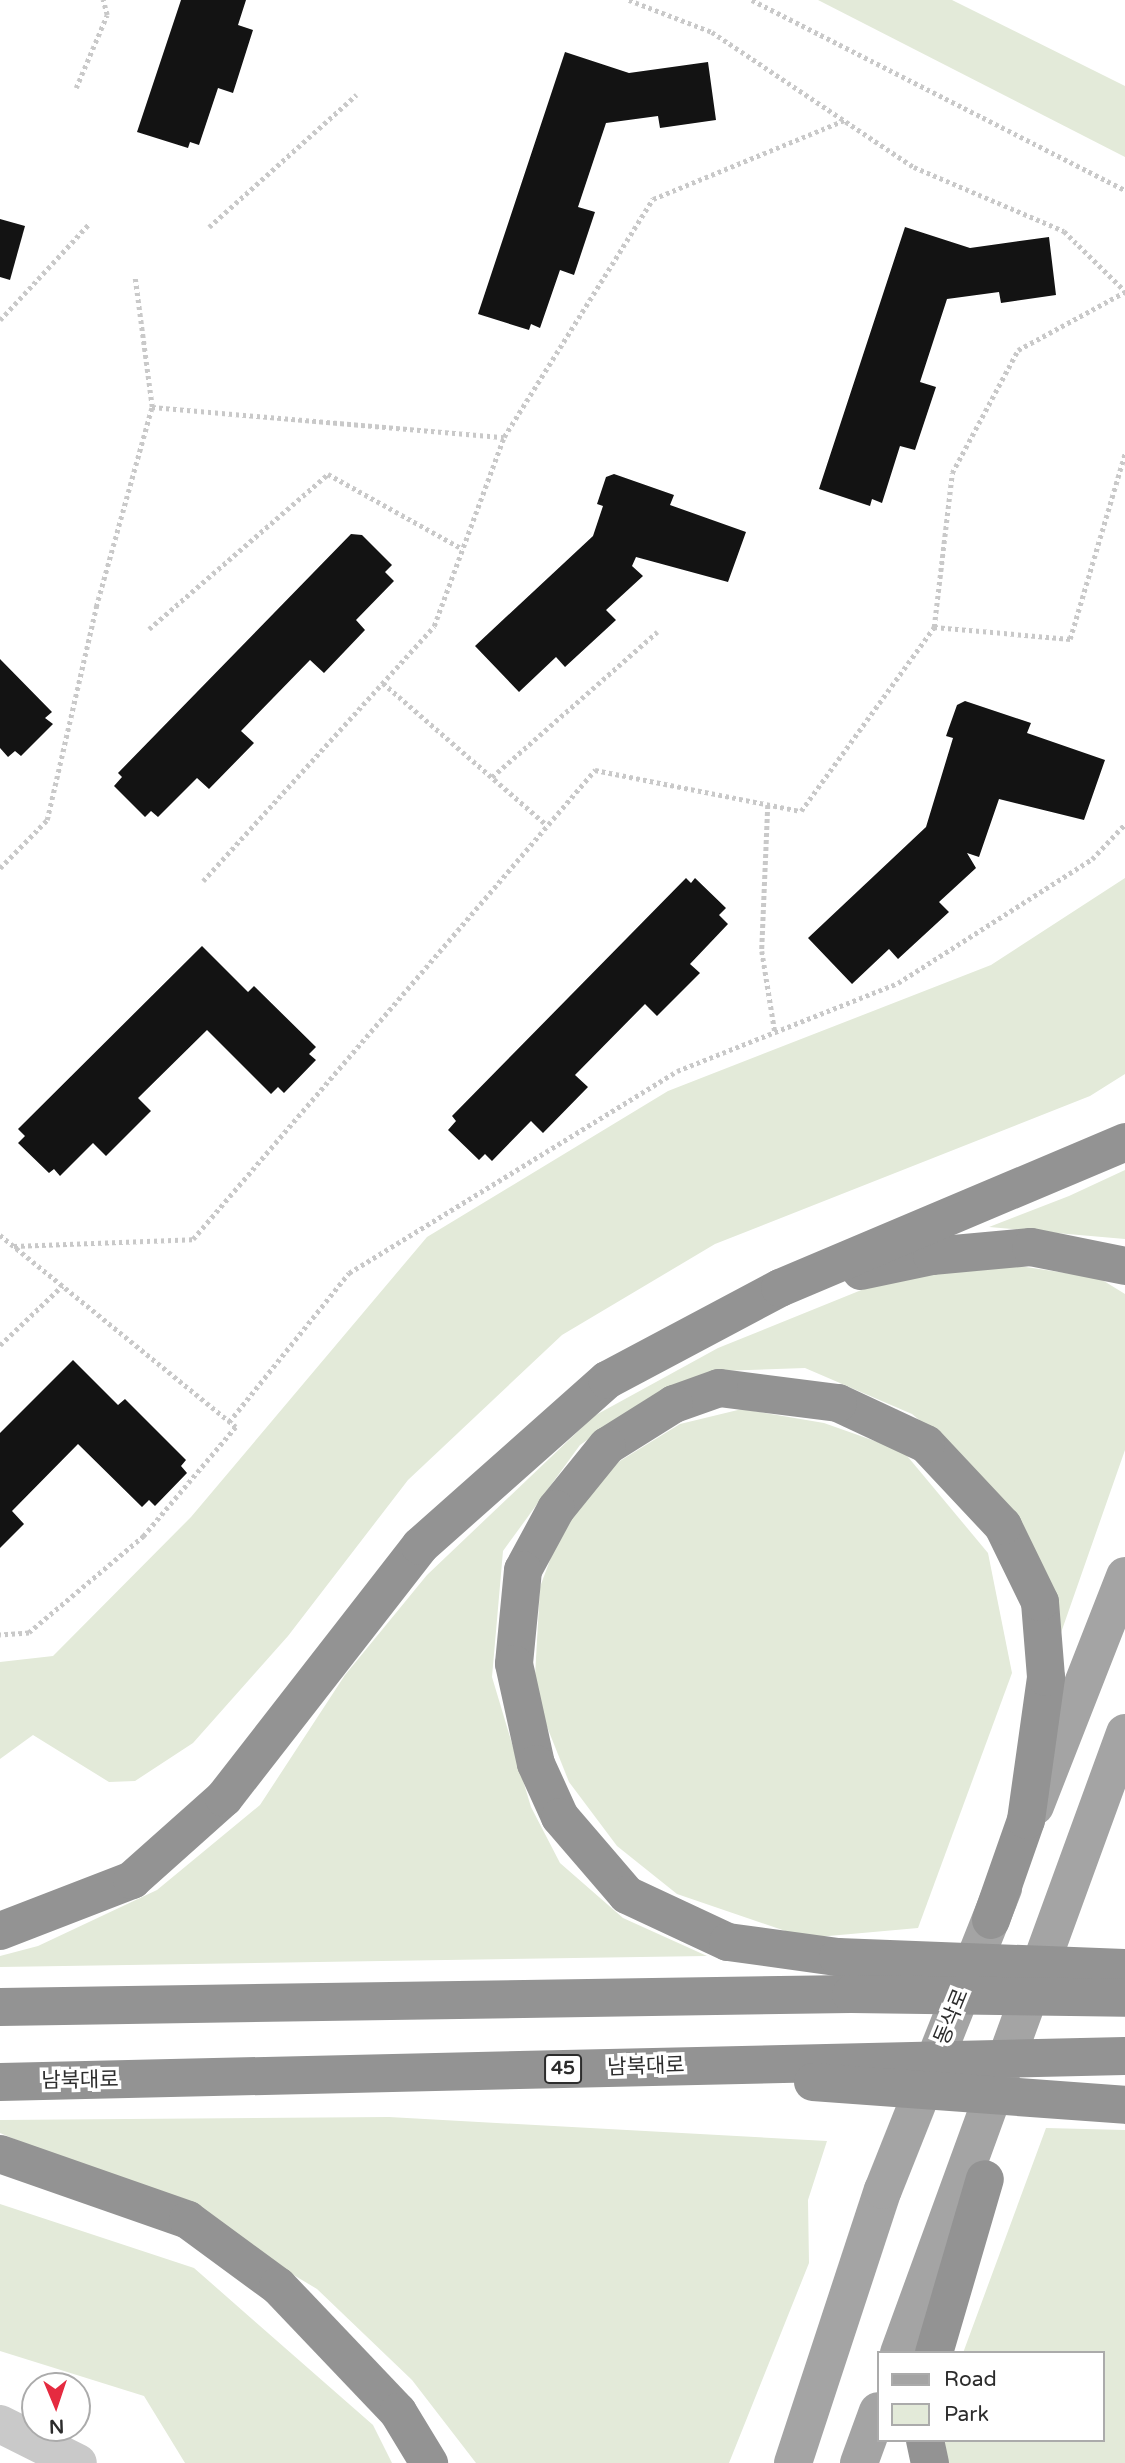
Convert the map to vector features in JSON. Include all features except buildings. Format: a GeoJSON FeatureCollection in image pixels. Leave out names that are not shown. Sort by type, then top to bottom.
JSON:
{"type":"FeatureCollection","features":[{"type":"Feature","properties":{"kind":"highway"},"geometry":{"type":"LineString","coordinates":[[0,1931],[132,1880],[224,1798],[420,1546],[607,1380],[780,1287],[1125,1142]]}},
{"type":"Feature","properties":{"kind":"highway"},"geometry":{"type":"LineString","coordinates":[[780,1287],[932,1256],[1031,1248],[1125,1266]]}},
{"type":"Feature","properties":{"kind":"highway"},"geometry":{"type":"LineString","coordinates":[[991,1920],[1027,1819],[1046,1676],[1040,1602],[1003,1526],[926,1444],[838,1403],[719,1388],[674,1404],[607,1446],[556,1509],[523,1570],[514,1664],[536,1764],[560,1817],[627,1895],[728,1942],[838,1957],[1125,1968]]}},
{"type":"Feature","properties":{"kind":"highway"},"geometry":{"type":"LineString","coordinates":[[0,2007],[850,1994],[1125,1998]]}},
{"type":"Feature","properties":{"kind":"highway","name":"남북대로"},"geometry":{"type":"LineString","coordinates":[[0,2082],[1125,2056]]}},
{"type":"Feature","properties":{"kind":"highway"},"geometry":{"type":"LineString","coordinates":[[629,2068],[1125,2105]]}},
{"type":"Feature","properties":{"kind":"highway"},"geometry":{"type":"LineString","coordinates":[[0,2154],[188,2220],[278,2286],[398,2412],[429,2463]]}},
{"type":"Feature","properties":{"kind":"highway"},"geometry":{"type":"LineString","coordinates":[[934,2351],[974,2179]]}},
{"type":"Feature","properties":{"kind":"highway"},"geometry":{"type":"LineString","coordinates":[[925,2442],[930,2463]]}},
{"type":"Feature","properties":{"kind":"main road","name":"동삭로"},"geometry":{"type":"LineString","coordinates":[[793,2463],[883,2190],[1125,1576]]}},
{"type":"Feature","properties":{"kind":"main road"},"geometry":{"type":"LineString","coordinates":[[901,2351],[974,2179],[1063,1951],[1055,1922],[1125,1733]]}},
{"type":"Feature","properties":{"kind":"main road"},"geometry":{"type":"LineString","coordinates":[[859,2463],[876,2416]]}},
{"type":"Feature","properties":{"kind":"street"},"geometry":{"type":"LineString","coordinates":[[0,2424],[78,2463]]}},
{"type":"Feature","properties":{"kind":"path"},"geometry":{"type":"LineString","coordinates":[[76,88],[107,15],[103,0]]}},
{"type":"Feature","properties":{"kind":"path"},"geometry":{"type":"LineString","coordinates":[[14,1246],[193,1239],[595,770],[801,811],[934,627],[952,473],[1018,349],[1125,292],[1064,231],[914,167],[712,32],[629,0]]}},
{"type":"Feature","properties":{"kind":"path"},"geometry":{"type":"LineString","coordinates":[[752,0],[1125,190]]}},
{"type":"Feature","properties":{"kind":"path"},"geometry":{"type":"LineString","coordinates":[[209,227],[356,95]]}},
{"type":"Feature","properties":{"kind":"path"},"geometry":{"type":"LineString","coordinates":[[203,881],[434,626],[504,437],[653,199],[845,120]]}},
{"type":"Feature","properties":{"kind":"path"},"geometry":{"type":"LineString","coordinates":[[0,320],[89,224]]}},
{"type":"Feature","properties":{"kind":"path"},"geometry":{"type":"LineString","coordinates":[[0,868],[47,820],[96,607],[152,407],[135,277]]}},
{"type":"Feature","properties":{"kind":"path"},"geometry":{"type":"LineString","coordinates":[[152,407],[504,437]]}},
{"type":"Feature","properties":{"kind":"path"},"geometry":{"type":"LineString","coordinates":[[934,627],[1070,639],[1125,453]]}},
{"type":"Feature","properties":{"kind":"path"},"geometry":{"type":"LineString","coordinates":[[149,629],[328,474],[463,549]]}},
{"type":"Feature","properties":{"kind":"path"},"geometry":{"type":"LineString","coordinates":[[492,777],[657,632]]}},
{"type":"Feature","properties":{"kind":"path"},"geometry":{"type":"LineString","coordinates":[[383,683],[547,825]]}},
{"type":"Feature","properties":{"kind":"path"},"geometry":{"type":"LineString","coordinates":[[768,805],[762,951],[775,1032]]}},
{"type":"Feature","properties":{"kind":"path"},"geometry":{"type":"LineString","coordinates":[[229,1422],[349,1273],[677,1071],[898,983],[1092,859],[1125,824]]}},
{"type":"Feature","properties":{"kind":"path"},"geometry":{"type":"LineString","coordinates":[[0,1235],[236,1427],[144,1536],[29,1633],[0,1635]]}},
{"type":"Feature","properties":{"kind":"path"},"geometry":{"type":"LineString","coordinates":[[0,1345],[62,1286]]}},
{"type":"Feature","properties":{"kind":"green space"},"geometry":{"type":"Polygon","coordinates":[[[818,0],[952,0],[1125,86],[1125,157],[818,0]]]}},
{"type":"Feature","properties":{"kind":"green space"},"geometry":{"type":"Polygon","coordinates":[[[1125,878],[1125,1074],[1090,1096],[715,1244],[562,1335],[408,1480],[288,1636],[193,1743],[135,1781],[109,1782],[33,1735],[0,1759],[0,1662],[53,1656],[191,1517],[427,1237],[668,1091],[991,965],[1125,878]]]}},
{"type":"Feature","properties":{"kind":"green space"},"geometry":{"type":"Polygon","coordinates":[[[1125,1170],[1125,1239],[989,1227],[1069,1196],[1125,1170]]]}},
{"type":"Feature","properties":{"kind":"green space"},"geometry":{"type":"Polygon","coordinates":[[[1006,1264],[1099,1278],[1125,1294],[1125,1450],[1056,1647],[966,1459],[912,1414],[805,1368],[718,1371],[650,1397],[580,1445],[503,1551],[492,1677],[531,1807],[560,1863],[623,1918],[707,1956],[0,1967],[0,1956],[38,1946],[157,1890],[260,1805],[345,1675],[427,1575],[594,1416],[718,1348],[896,1276],[1006,1264]]]}},
{"type":"Feature","properties":{"kind":"green space"},"geometry":{"type":"Polygon","coordinates":[[[742,1409],[824,1423],[903,1451],[988,1553],[1012,1673],[918,1928],[806,1938],[677,1894],[617,1846],[569,1782],[534,1694],[540,1587],[563,1525],[602,1472],[680,1424],[742,1409]]]}},
{"type":"Feature","properties":{"kind":"green space"},"geometry":{"type":"Polygon","coordinates":[[[389,2117],[827,2141],[808,2200],[809,2263],[729,2463],[476,2463],[412,2380],[317,2289],[190,2213],[0,2133],[0,2120],[389,2117]]]}},
{"type":"Feature","properties":{"kind":"green space"},"geometry":{"type":"Polygon","coordinates":[[[1046,2128],[1125,2130],[1125,2463],[946,2463],[945,2442],[1104,2442],[1104,2351],[964,2351],[1046,2128]]]}},
{"type":"Feature","properties":{"kind":"green space"},"geometry":{"type":"Polygon","coordinates":[[[0,2204],[194,2268],[373,2425],[392,2463],[185,2463],[144,2396],[91,2379],[91,2372],[67,2372],[0,2351],[0,2204]]]}}]}
